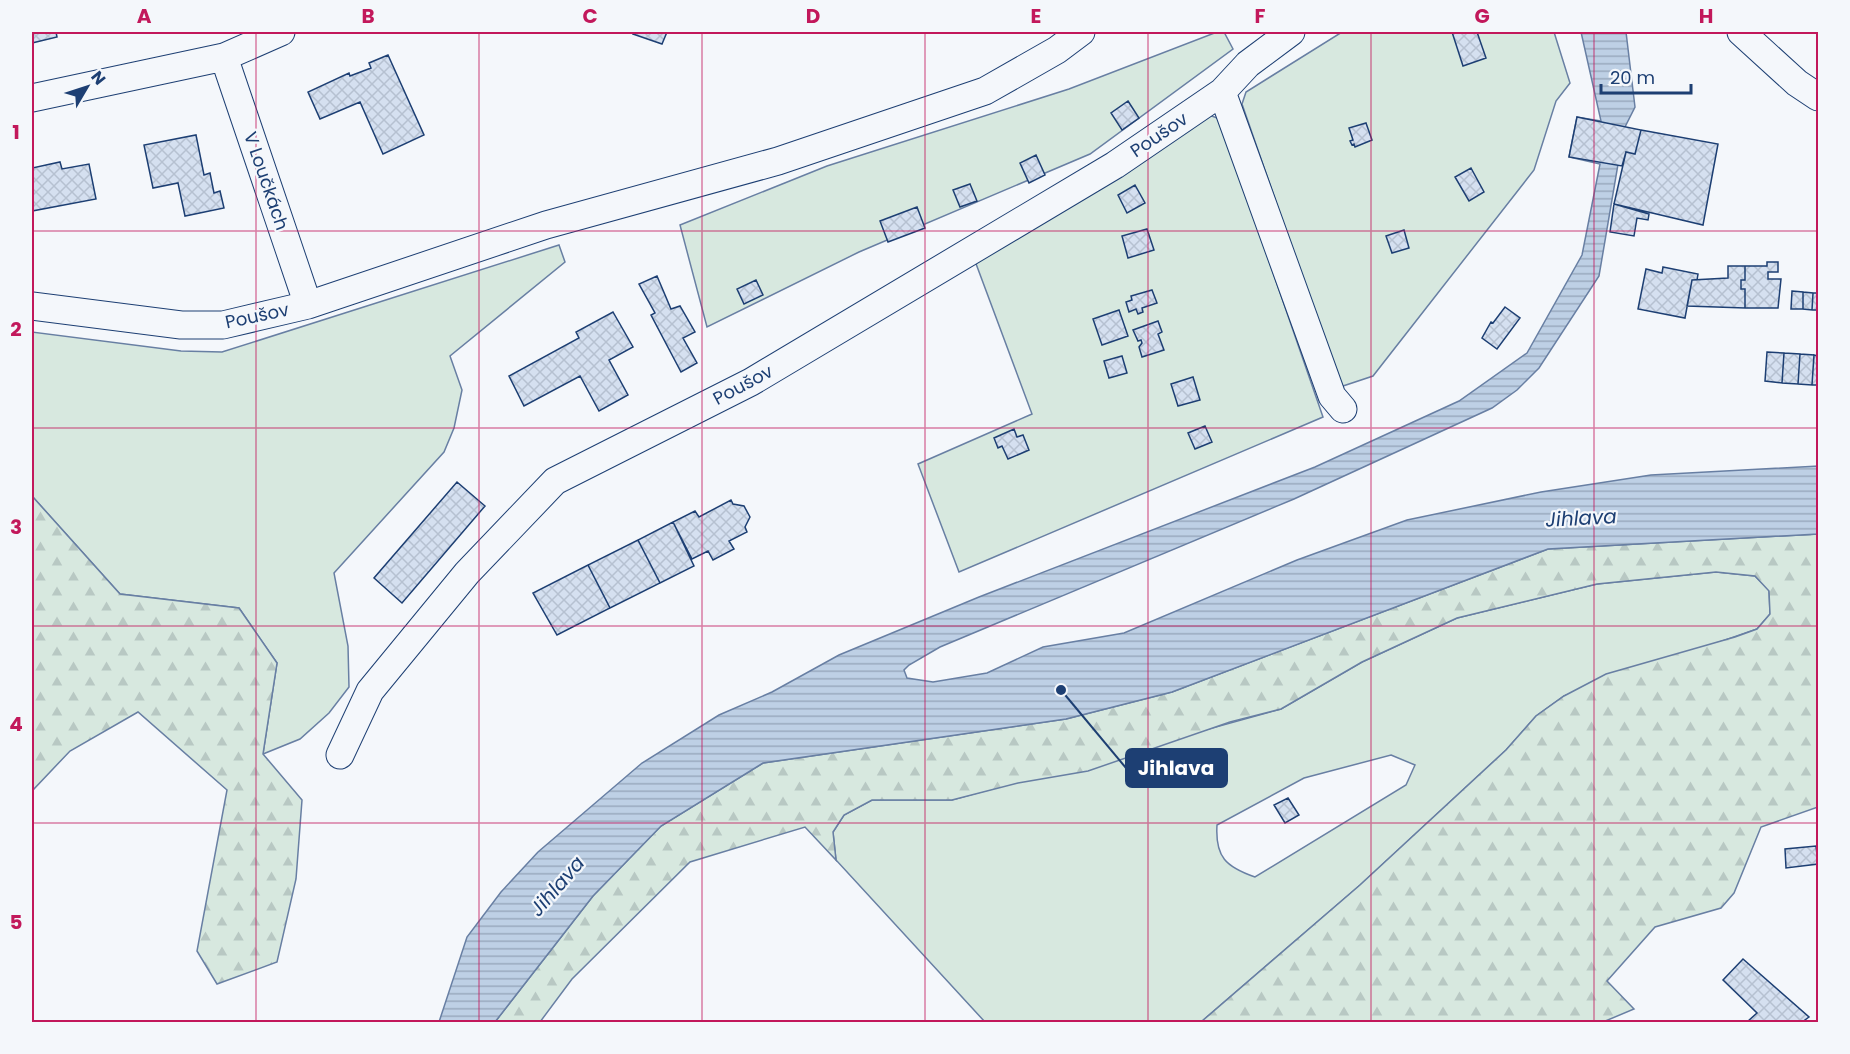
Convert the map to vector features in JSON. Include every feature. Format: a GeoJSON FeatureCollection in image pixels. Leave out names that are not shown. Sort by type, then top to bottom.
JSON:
{"type":"FeatureCollection","features":[{"type":"Feature","properties":{"kind":"street"},"geometry":{"type":"LineString","coordinates":[[32,98],[224,57],[281,32]]}},
{"type":"Feature","properties":{"kind":"street","name":"Poušov"},"geometry":{"type":"LineString","coordinates":[[32,306],[181,325],[223,325],[308,305],[546,225],[778,161],[985,91],[1057,50],[1081,32]]}},
{"type":"Feature","properties":{"kind":"street","name":"Poušov"},"geometry":{"type":"LineString","coordinates":[[340,755],[370,691],[467,573],[555,481],[751,382],[1115,165],[1222,92],[1248,64],[1291,32]]}},
{"type":"Feature","properties":{"kind":"street"},"geometry":{"type":"LineString","coordinates":[[1741,32],[1797,83],[1818,97]]}},
{"type":"Feature","properties":{"kind":"street","name":"V Loučkách"},"geometry":{"type":"LineString","coordinates":[[224,57],[308,305]]}},
{"type":"Feature","properties":{"kind":"street"},"geometry":{"type":"LineString","coordinates":[[1222,92],[1332,396],[1343,409]]}},
{"type":"Feature","properties":{"kind":"green space"},"geometry":{"type":"Polygon","coordinates":[[[1217,32],[1224,32],[1233,49],[1090,154],[859,252],[707,327],[680,225],[827,166],[1069,89],[1217,32]]]}},
{"type":"Feature","properties":{"kind":"green space"},"geometry":{"type":"Polygon","coordinates":[[[1342,32],[1554,32],[1570,83],[1556,101],[1534,170],[1373,376],[1340,387],[1242,104],[1246,92],[1342,32]]]}},
{"type":"Feature","properties":{"kind":"green space"},"geometry":{"type":"Polygon","coordinates":[[[1209,115],[1220,119],[1323,417],[959,572],[918,464],[1032,414],[975,261],[1209,115]]]}},
{"type":"Feature","properties":{"kind":"green space"},"geometry":{"type":"Polygon","coordinates":[[[559,245],[565,262],[450,356],[462,390],[454,428],[444,452],[334,573],[348,646],[349,687],[329,713],[300,739],[263,754],[277,663],[239,608],[120,594],[32,496],[32,332],[181,351],[222,352],[559,245]]]}},
{"type":"Feature","properties":{"kind":"green space"},"geometry":{"type":"Polygon","coordinates":[[[32,496],[120,594],[239,608],[277,663],[263,754],[302,800],[296,879],[277,962],[217,984],[197,951],[227,790],[138,712],[70,751],[32,791],[32,496]]]}},
{"type":"Feature","properties":{"kind":"green space"},"geometry":{"type":"Polygon","coordinates":[[[1818,534],[1818,807],[1761,827],[1734,893],[1721,908],[1655,927],[1607,981],[1634,1009],[1603,1022],[1201,1022],[1360,885],[1506,750],[1536,716],[1564,696],[1606,674],[1757,629],[1770,614],[1769,591],[1755,576],[1716,572],[1597,584],[1457,618],[1362,662],[1281,709],[1230,722],[1088,771],[1018,783],[952,800],[872,800],[844,815],[833,832],[836,860],[805,827],[690,862],[572,979],[540,1022],[495,1022],[593,896],[661,826],[763,763],[1066,719],[1172,692],[1548,549],[1818,534]]]}},
{"type":"Feature","properties":{"kind":"green space"},"geometry":{"type":"Polygon","coordinates":[[[1716,572],[1755,576],[1769,590],[1770,614],[1757,629],[1564,696],[1536,716],[1506,750],[1360,885],[1201,1022],[985,1022],[836,860],[833,832],[844,815],[872,800],[952,800],[1281,709],[1362,662],[1457,618],[1597,584],[1716,572]],[[1391,755],[1304,778],[1217,825],[1220,853],[1230,865],[1255,877],[1406,785],[1415,765],[1391,755]]]}},
{"type":"Feature","properties":{"kind":"water"},"geometry":{"type":"Polygon","coordinates":[[[1581,32],[1626,32],[1635,107],[1624,129],[1599,276],[1539,368],[1517,390],[1492,408],[1294,499],[940,647],[909,665],[904,670],[907,678],[933,682],[987,673],[1043,647],[1124,633],[1297,560],[1407,520],[1541,492],[1651,475],[1818,466],[1818,534],[1548,549],[1172,692],[1066,719],[763,763],[661,826],[593,896],[495,1022],[439,1022],[467,937],[501,892],[538,852],[642,763],[719,715],[772,692],[839,655],[979,597],[1315,467],[1459,401],[1527,353],[1582,255],[1600,164],[1569,157],[1577,117],[1601,121],[1581,32]]]}},
{"type":"Feature","properties":{"kind":"building"},"geometry":{"type":"Polygon","coordinates":[[[32,32],[56,32],[57,37],[32,43],[32,32]]]}},
{"type":"Feature","properties":{"kind":"building"},"geometry":{"type":"Polygon","coordinates":[[[634,32],[667,32],[662,44],[633,34],[634,32]]]}},
{"type":"Feature","properties":{"kind":"building"},"geometry":{"type":"Polygon","coordinates":[[[1452,32],[1477,32],[1486,58],[1463,66],[1452,32]]]}},
{"type":"Feature","properties":{"kind":"building"},"geometry":{"type":"Polygon","coordinates":[[[388,55],[424,135],[383,154],[360,102],[320,119],[308,92],[349,73],[350,76],[371,68],[369,63],[388,55]]]}},
{"type":"Feature","properties":{"kind":"building"},"geometry":{"type":"Polygon","coordinates":[[[1128,101],[1139,118],[1122,130],[1111,113],[1128,101]]]}},
{"type":"Feature","properties":{"kind":"building"},"geometry":{"type":"Polygon","coordinates":[[[1577,117],[1641,130],[1635,154],[1626,152],[1622,166],[1569,157],[1577,117]]]}},
{"type":"Feature","properties":{"kind":"building"},"geometry":{"type":"Polygon","coordinates":[[[1366,123],[1372,140],[1355,147],[1350,141],[1353,140],[1349,128],[1366,123]]]}},
{"type":"Feature","properties":{"kind":"building"},"geometry":{"type":"Polygon","coordinates":[[[1641,130],[1718,144],[1703,225],[1614,204],[1626,152],[1635,154],[1641,130]]]}},
{"type":"Feature","properties":{"kind":"building"},"geometry":{"type":"Polygon","coordinates":[[[196,135],[204,175],[210,173],[214,193],[220,191],[224,208],[185,216],[178,183],[153,188],[144,145],[196,135]]]}},
{"type":"Feature","properties":{"kind":"building"},"geometry":{"type":"Polygon","coordinates":[[[1036,155],[1045,175],[1029,183],[1020,163],[1036,155]]]}},
{"type":"Feature","properties":{"kind":"building"},"geometry":{"type":"Polygon","coordinates":[[[60,162],[62,169],[89,164],[96,199],[32,211],[32,168],[60,162]]]}},
{"type":"Feature","properties":{"kind":"building"},"geometry":{"type":"Polygon","coordinates":[[[1471,168],[1484,192],[1469,201],[1455,177],[1471,168]]]}},
{"type":"Feature","properties":{"kind":"building"},"geometry":{"type":"Polygon","coordinates":[[[970,184],[977,201],[960,207],[953,190],[970,184]]]}},
{"type":"Feature","properties":{"kind":"building"},"geometry":{"type":"Polygon","coordinates":[[[1135,185],[1145,203],[1127,213],[1118,195],[1135,185]]]}},
{"type":"Feature","properties":{"kind":"building"},"geometry":{"type":"Polygon","coordinates":[[[1614,204],[1649,214],[1648,220],[1637,218],[1634,236],[1610,232],[1614,204]]]}},
{"type":"Feature","properties":{"kind":"building"},"geometry":{"type":"Polygon","coordinates":[[[917,207],[925,228],[888,242],[880,221],[917,207]]]}},
{"type":"Feature","properties":{"kind":"building"},"geometry":{"type":"Polygon","coordinates":[[[1147,229],[1154,250],[1128,258],[1122,236],[1147,229]]]}},
{"type":"Feature","properties":{"kind":"building"},"geometry":{"type":"Polygon","coordinates":[[[1404,230],[1409,248],[1392,253],[1386,236],[1404,230]]]}},
{"type":"Feature","properties":{"kind":"building"},"geometry":{"type":"Polygon","coordinates":[[[1767,262],[1778,262],[1778,272],[1768,272],[1768,279],[1781,279],[1778,308],[1745,308],[1745,289],[1741,289],[1741,280],[1745,280],[1745,266],[1767,266],[1767,262]]]}},
{"type":"Feature","properties":{"kind":"building"},"geometry":{"type":"Polygon","coordinates":[[[1728,266],[1745,266],[1745,280],[1741,280],[1741,289],[1745,289],[1745,308],[1687,306],[1692,280],[1728,278],[1728,266]]]}},
{"type":"Feature","properties":{"kind":"building"},"geometry":{"type":"Polygon","coordinates":[[[1663,267],[1698,274],[1697,280],[1692,280],[1685,318],[1638,309],[1646,269],[1662,273],[1663,267]]]}},
{"type":"Feature","properties":{"kind":"building"},"geometry":{"type":"Polygon","coordinates":[[[657,276],[671,309],[680,306],[695,332],[683,338],[697,363],[681,372],[651,315],[655,313],[639,284],[657,276]]]}},
{"type":"Feature","properties":{"kind":"building"},"geometry":{"type":"Polygon","coordinates":[[[756,280],[763,295],[744,304],[737,289],[756,280]]]}},
{"type":"Feature","properties":{"kind":"building"},"geometry":{"type":"Polygon","coordinates":[[[1152,290],[1157,303],[1142,308],[1143,312],[1138,314],[1136,309],[1129,312],[1126,302],[1132,300],[1131,296],[1152,290]]]}},
{"type":"Feature","properties":{"kind":"building"},"geometry":{"type":"Polygon","coordinates":[[[1792,291],[1803,292],[1803,309],[1791,309],[1792,291]]]}},
{"type":"Feature","properties":{"kind":"building"},"geometry":{"type":"Polygon","coordinates":[[[1803,292],[1813,293],[1812,310],[1803,309],[1803,292]]]}},
{"type":"Feature","properties":{"kind":"building"},"geometry":{"type":"Polygon","coordinates":[[[1813,293],[1818,293],[1818,310],[1812,310],[1813,293]]]}},
{"type":"Feature","properties":{"kind":"building"},"geometry":{"type":"Polygon","coordinates":[[[1505,307],[1520,318],[1497,349],[1482,338],[1491,322],[1493,323],[1505,307]]]}},
{"type":"Feature","properties":{"kind":"building"},"geometry":{"type":"Polygon","coordinates":[[[1119,310],[1128,336],[1102,345],[1093,319],[1119,310]]]}},
{"type":"Feature","properties":{"kind":"building"},"geometry":{"type":"Polygon","coordinates":[[[613,312],[633,347],[609,360],[628,395],[599,411],[580,376],[524,406],[509,376],[579,338],[576,332],[613,312]]]}},
{"type":"Feature","properties":{"kind":"building"},"geometry":{"type":"Polygon","coordinates":[[[1158,321],[1162,332],[1158,334],[1164,350],[1142,357],[1139,347],[1141,340],[1138,341],[1133,330],[1158,321]]]}},
{"type":"Feature","properties":{"kind":"building"},"geometry":{"type":"Polygon","coordinates":[[[1767,352],[1784,353],[1782,383],[1765,381],[1767,352]]]}},
{"type":"Feature","properties":{"kind":"building"},"geometry":{"type":"Polygon","coordinates":[[[1784,353],[1800,354],[1798,384],[1782,383],[1784,353]]]}},
{"type":"Feature","properties":{"kind":"building"},"geometry":{"type":"Polygon","coordinates":[[[1800,354],[1814,355],[1812,385],[1798,384],[1800,354]]]}},
{"type":"Feature","properties":{"kind":"building"},"geometry":{"type":"Polygon","coordinates":[[[1814,355],[1818,356],[1818,385],[1812,385],[1814,355]]]}},
{"type":"Feature","properties":{"kind":"building"},"geometry":{"type":"Polygon","coordinates":[[[1122,356],[1127,373],[1109,378],[1104,361],[1122,356]]]}},
{"type":"Feature","properties":{"kind":"building"},"geometry":{"type":"Polygon","coordinates":[[[1193,377],[1200,400],[1178,406],[1171,384],[1193,377]]]}},
{"type":"Feature","properties":{"kind":"building"},"geometry":{"type":"Polygon","coordinates":[[[1205,426],[1212,442],[1195,449],[1188,433],[1205,426]]]}},
{"type":"Feature","properties":{"kind":"building"},"geometry":{"type":"Polygon","coordinates":[[[1014,429],[1017,437],[1023,435],[1029,450],[1008,459],[1002,446],[998,448],[994,438],[1014,429]]]}},
{"type":"Feature","properties":{"kind":"building"},"geometry":{"type":"Polygon","coordinates":[[[457,482],[485,506],[402,603],[374,578],[457,482]]]}},
{"type":"Feature","properties":{"kind":"building"},"geometry":{"type":"Polygon","coordinates":[[[731,500],[733,504],[744,506],[750,517],[745,527],[747,532],[729,541],[734,549],[713,560],[708,551],[692,559],[673,522],[695,511],[699,517],[731,500]]]}},
{"type":"Feature","properties":{"kind":"building"},"geometry":{"type":"Polygon","coordinates":[[[673,522],[694,566],[660,583],[638,540],[673,522]]]}},
{"type":"Feature","properties":{"kind":"building"},"geometry":{"type":"Polygon","coordinates":[[[638,540],[660,583],[610,608],[588,565],[638,540]]]}},
{"type":"Feature","properties":{"kind":"building"},"geometry":{"type":"Polygon","coordinates":[[[588,565],[610,608],[557,635],[533,593],[588,565]]]}},
{"type":"Feature","properties":{"kind":"building"},"geometry":{"type":"Polygon","coordinates":[[[1288,798],[1299,815],[1285,823],[1274,805],[1288,798]]]}},
{"type":"Feature","properties":{"kind":"building"},"geometry":{"type":"Polygon","coordinates":[[[1816,846],[1818,864],[1786,868],[1785,849],[1816,846]]]}},
{"type":"Feature","properties":{"kind":"building"},"geometry":{"type":"Polygon","coordinates":[[[1743,959],[1809,1017],[1805,1020],[1808,1022],[1747,1022],[1757,1013],[1723,980],[1743,959]]]}},
{"type":"Feature","properties":{"kind":"place","name":"Jihlava"},"geometry":{"type":"Point","coordinates":[1061,690]}}]}
